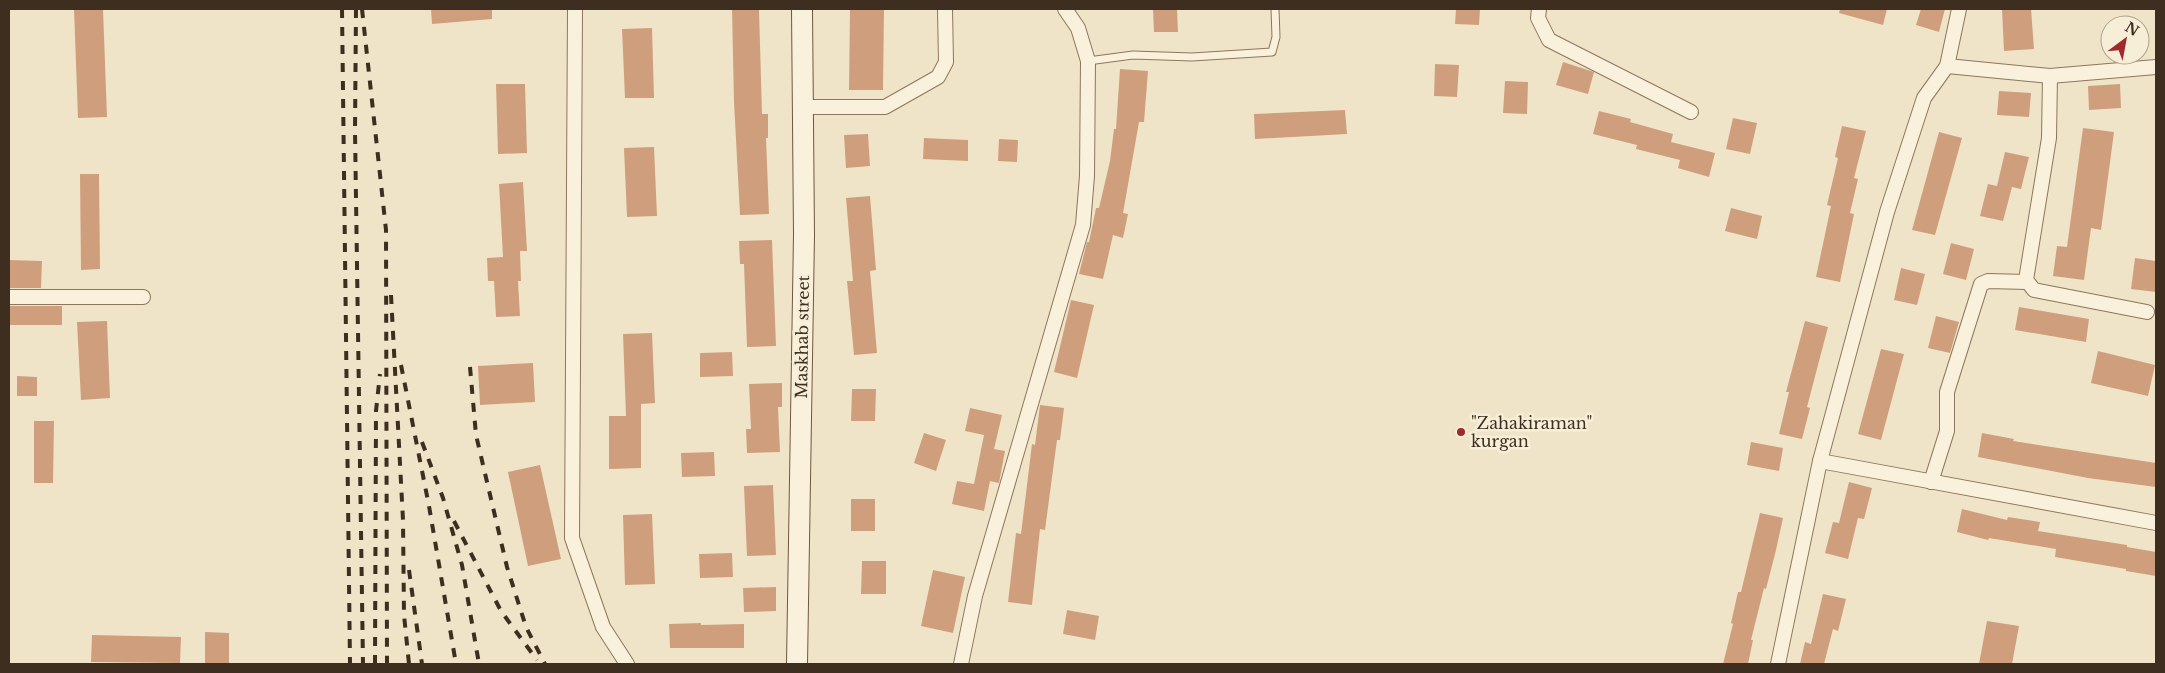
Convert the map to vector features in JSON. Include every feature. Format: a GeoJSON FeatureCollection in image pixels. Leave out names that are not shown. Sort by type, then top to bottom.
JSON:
{"type":"FeatureCollection","features":[{"type":"Feature","properties":{"kind":"main road","name":"Maskhab street"},"geometry":{"type":"LineString","coordinates":[[797,664],[804,235],[802,9]]}},
{"type":"Feature","properties":{"kind":"street"},"geometry":{"type":"LineString","coordinates":[[575,9],[572,538],[603,627],[627,664]]}},
{"type":"Feature","properties":{"kind":"street"},"geometry":{"type":"LineString","coordinates":[[803,107],[885,108],[938,77],[946,62],[945,9]]}},
{"type":"Feature","properties":{"kind":"street"},"geometry":{"type":"LineString","coordinates":[[961,664],[976,596],[1083,225],[1087,176],[1088,61],[1078,28],[1065,9]]}},
{"type":"Feature","properties":{"kind":"street"},"geometry":{"type":"LineString","coordinates":[[1539,9],[1538,18],[1548,40],[1691,112]]}},
{"type":"Feature","properties":{"kind":"street"},"geometry":{"type":"LineString","coordinates":[[1778,664],[1820,462],[1887,212],[1924,98],[1948,66],[1958,9]]}},
{"type":"Feature","properties":{"kind":"street"},"geometry":{"type":"LineString","coordinates":[[1948,66],[2050,76],[2156,67]]}},
{"type":"Feature","properties":{"kind":"street"},"geometry":{"type":"LineString","coordinates":[[2050,76],[2049,138],[2026,280],[2034,290],[2147,312]]}},
{"type":"Feature","properties":{"kind":"street"},"geometry":{"type":"LineString","coordinates":[[1931,482],[1947,431],[1947,392],[1981,284],[1988,281],[2027,282]]}},
{"type":"Feature","properties":{"kind":"street"},"geometry":{"type":"LineString","coordinates":[[9,297],[143,297]]}},
{"type":"Feature","properties":{"kind":"street"},"geometry":{"type":"LineString","coordinates":[[1820,462],[2156,523]]}},
{"type":"Feature","properties":{"kind":"lane"},"geometry":{"type":"LineString","coordinates":[[1088,61],[1133,55],[1192,57],[1272,52],[1276,37],[1274,9]]}},
{"type":"Feature","properties":{"kind":"building"},"geometry":{"type":"Polygon","coordinates":[[[74,9],[103,9],[107,117],[78,118],[74,9]]]}},
{"type":"Feature","properties":{"kind":"building"},"geometry":{"type":"Polygon","coordinates":[[[431,9],[492,9],[492,19],[432,24],[431,9]]]}},
{"type":"Feature","properties":{"kind":"building"},"geometry":{"type":"Polygon","coordinates":[[[732,9],[759,9],[762,114],[768,114],[768,138],[766,138],[769,214],[740,215],[734,102],[732,9]]]}},
{"type":"Feature","properties":{"kind":"building"},"geometry":{"type":"Polygon","coordinates":[[[850,9],[884,9],[883,90],[849,90],[850,9]]]}},
{"type":"Feature","properties":{"kind":"building"},"geometry":{"type":"Polygon","coordinates":[[[1153,9],[1177,9],[1178,32],[1154,32],[1153,9]]]}},
{"type":"Feature","properties":{"kind":"building"},"geometry":{"type":"Polygon","coordinates":[[[1456,9],[1480,9],[1479,25],[1455,24],[1456,9]]]}},
{"type":"Feature","properties":{"kind":"building"},"geometry":{"type":"Polygon","coordinates":[[[1840,9],[1887,9],[1883,25],[1839,13],[1840,9]]]}},
{"type":"Feature","properties":{"kind":"building"},"geometry":{"type":"Polygon","coordinates":[[[1921,9],[1945,9],[1939,32],[1916,25],[1921,9]]]}},
{"type":"Feature","properties":{"kind":"building"},"geometry":{"type":"Polygon","coordinates":[[[2002,9],[2031,9],[2034,49],[2004,51],[2002,9]]]}},
{"type":"Feature","properties":{"kind":"building"},"geometry":{"type":"Polygon","coordinates":[[[652,28],[654,98],[625,98],[622,29],[652,28]]]}},
{"type":"Feature","properties":{"kind":"building"},"geometry":{"type":"Polygon","coordinates":[[[1563,62],[1594,72],[1588,94],[1556,85],[1563,62]]]}},
{"type":"Feature","properties":{"kind":"building"},"geometry":{"type":"Polygon","coordinates":[[[1435,64],[1459,65],[1457,97],[1434,96],[1435,64]]]}},
{"type":"Feature","properties":{"kind":"building"},"geometry":{"type":"Polygon","coordinates":[[[1120,69],[1148,71],[1144,122],[1139,122],[1123,213],[1128,214],[1123,238],[1113,235],[1103,279],[1079,274],[1087,242],[1089,242],[1096,208],[1099,208],[1110,161],[1114,129],[1116,129],[1120,69]]]}},
{"type":"Feature","properties":{"kind":"building"},"geometry":{"type":"Polygon","coordinates":[[[1505,81],[1528,82],[1527,114],[1503,113],[1505,81]]]}},
{"type":"Feature","properties":{"kind":"building"},"geometry":{"type":"Polygon","coordinates":[[[496,84],[525,84],[527,153],[498,154],[496,84]]]}},
{"type":"Feature","properties":{"kind":"building"},"geometry":{"type":"Polygon","coordinates":[[[2120,84],[2121,108],[2089,110],[2088,86],[2120,84]]]}},
{"type":"Feature","properties":{"kind":"building"},"geometry":{"type":"Polygon","coordinates":[[[1999,91],[2031,93],[2029,117],[1997,115],[1999,91]]]}},
{"type":"Feature","properties":{"kind":"building"},"geometry":{"type":"Polygon","coordinates":[[[1345,110],[1347,134],[1255,139],[1254,114],[1345,110]]]}},
{"type":"Feature","properties":{"kind":"building"},"geometry":{"type":"Polygon","coordinates":[[[1599,111],[1631,119],[1630,122],[1673,134],[1671,142],[1715,153],[1709,177],[1678,168],[1680,160],[1636,149],[1637,145],[1593,134],[1599,111]]]}},
{"type":"Feature","properties":{"kind":"building"},"geometry":{"type":"Polygon","coordinates":[[[1733,118],[1757,123],[1750,154],[1726,149],[1733,118]]]}},
{"type":"Feature","properties":{"kind":"building"},"geometry":{"type":"Polygon","coordinates":[[[1842,126],[1866,131],[1854,178],[1858,179],[1850,213],[1854,214],[1840,282],[1816,277],[1831,206],[1827,205],[1838,158],[1835,157],[1842,126]]]}},
{"type":"Feature","properties":{"kind":"building"},"geometry":{"type":"Polygon","coordinates":[[[2083,128],[2114,132],[2101,230],[2091,228],[2084,280],[2053,276],[2057,246],[2067,247],[2083,128]]]}},
{"type":"Feature","properties":{"kind":"building"},"geometry":{"type":"Polygon","coordinates":[[[1939,132],[1962,138],[1935,235],[1912,230],[1939,132]]]}},
{"type":"Feature","properties":{"kind":"building"},"geometry":{"type":"Polygon","coordinates":[[[868,134],[870,166],[846,168],[844,135],[868,134]]]}},
{"type":"Feature","properties":{"kind":"building"},"geometry":{"type":"Polygon","coordinates":[[[924,138],[968,140],[968,161],[923,159],[924,138]]]}},
{"type":"Feature","properties":{"kind":"building"},"geometry":{"type":"Polygon","coordinates":[[[999,139],[1018,140],[1017,162],[998,161],[999,139]]]}},
{"type":"Feature","properties":{"kind":"building"},"geometry":{"type":"Polygon","coordinates":[[[654,147],[657,216],[627,217],[624,148],[654,147]]]}},
{"type":"Feature","properties":{"kind":"building"},"geometry":{"type":"Polygon","coordinates":[[[2005,152],[2029,157],[2021,189],[2012,187],[2003,221],[1980,216],[1988,184],[1997,186],[2005,152]]]}},
{"type":"Feature","properties":{"kind":"building"},"geometry":{"type":"Polygon","coordinates":[[[80,174],[99,174],[100,269],[81,270],[80,174]]]}},
{"type":"Feature","properties":{"kind":"building"},"geometry":{"type":"Polygon","coordinates":[[[523,182],[527,251],[520,251],[521,281],[518,281],[520,316],[496,317],[494,281],[488,281],[487,258],[503,257],[499,184],[523,182]]]}},
{"type":"Feature","properties":{"kind":"building"},"geometry":{"type":"Polygon","coordinates":[[[870,196],[876,270],[870,271],[877,353],[854,355],[847,281],[853,281],[846,198],[870,196]]]}},
{"type":"Feature","properties":{"kind":"building"},"geometry":{"type":"Polygon","coordinates":[[[1731,208],[1762,216],[1757,239],[1725,231],[1731,208]]]}},
{"type":"Feature","properties":{"kind":"building"},"geometry":{"type":"Polygon","coordinates":[[[772,240],[776,346],[747,347],[744,264],[740,264],[739,241],[772,240]]]}},
{"type":"Feature","properties":{"kind":"building"},"geometry":{"type":"Polygon","coordinates":[[[1951,243],[1974,249],[1966,280],[1943,274],[1951,243]]]}},
{"type":"Feature","properties":{"kind":"building"},"geometry":{"type":"Polygon","coordinates":[[[2135,258],[2156,261],[2156,292],[2131,289],[2135,258]]]}},
{"type":"Feature","properties":{"kind":"building"},"geometry":{"type":"Polygon","coordinates":[[[9,260],[42,261],[41,288],[9,288],[9,260]]]}},
{"type":"Feature","properties":{"kind":"building"},"geometry":{"type":"Polygon","coordinates":[[[1901,268],[1925,274],[1917,305],[1894,300],[1901,268]]]}},
{"type":"Feature","properties":{"kind":"building"},"geometry":{"type":"Polygon","coordinates":[[[1071,300],[1094,305],[1077,378],[1054,372],[1071,300]]]}},
{"type":"Feature","properties":{"kind":"building"},"geometry":{"type":"Polygon","coordinates":[[[9,306],[62,306],[62,325],[9,325],[9,306]]]}},
{"type":"Feature","properties":{"kind":"building"},"geometry":{"type":"Polygon","coordinates":[[[2019,307],[2089,319],[2086,342],[2015,330],[2019,307]]]}},
{"type":"Feature","properties":{"kind":"building"},"geometry":{"type":"Polygon","coordinates":[[[1936,316],[1959,322],[1950,353],[1928,348],[1936,316]]]}},
{"type":"Feature","properties":{"kind":"building"},"geometry":{"type":"Polygon","coordinates":[[[107,321],[110,398],[81,400],[77,322],[107,321]]]}},
{"type":"Feature","properties":{"kind":"building"},"geometry":{"type":"Polygon","coordinates":[[[1805,321],[1828,327],[1807,407],[1810,408],[1802,439],[1779,434],[1789,392],[1786,392],[1805,321]]]}},
{"type":"Feature","properties":{"kind":"building"},"geometry":{"type":"Polygon","coordinates":[[[652,333],[655,403],[641,404],[641,468],[609,469],[609,416],[626,416],[623,334],[652,333]]]}},
{"type":"Feature","properties":{"kind":"building"},"geometry":{"type":"Polygon","coordinates":[[[1881,349],[1904,354],[1881,440],[1858,434],[1881,349]]]}},
{"type":"Feature","properties":{"kind":"building"},"geometry":{"type":"Polygon","coordinates":[[[2098,351],[2155,365],[2148,396],[2091,383],[2098,351]]]}},
{"type":"Feature","properties":{"kind":"building"},"geometry":{"type":"Polygon","coordinates":[[[732,352],[733,376],[700,377],[700,353],[732,352]]]}},
{"type":"Feature","properties":{"kind":"building"},"geometry":{"type":"Polygon","coordinates":[[[533,363],[535,402],[480,405],[478,366],[533,363]]]}},
{"type":"Feature","properties":{"kind":"building"},"geometry":{"type":"Polygon","coordinates":[[[17,376],[37,377],[37,396],[17,396],[17,376]]]}},
{"type":"Feature","properties":{"kind":"building"},"geometry":{"type":"Polygon","coordinates":[[[782,383],[782,407],[778,407],[780,452],[747,453],[746,429],[751,429],[749,384],[782,383]]]}},
{"type":"Feature","properties":{"kind":"building"},"geometry":{"type":"Polygon","coordinates":[[[852,389],[876,389],[875,421],[851,421],[852,389]]]}},
{"type":"Feature","properties":{"kind":"building"},"geometry":{"type":"Polygon","coordinates":[[[1040,405],[1064,408],[1060,440],[1057,440],[1045,530],[1040,529],[1032,605],[1008,602],[1016,533],[1021,534],[1032,444],[1035,445],[1040,405]]]}},
{"type":"Feature","properties":{"kind":"building"},"geometry":{"type":"Polygon","coordinates":[[[970,408],[1002,415],[994,449],[1005,451],[999,483],[990,481],[984,511],[952,504],[957,481],[974,484],[984,435],[965,431],[970,408]]]}},
{"type":"Feature","properties":{"kind":"building"},"geometry":{"type":"Polygon","coordinates":[[[34,421],[54,421],[53,483],[34,483],[34,421]]]}},
{"type":"Feature","properties":{"kind":"building"},"geometry":{"type":"Polygon","coordinates":[[[924,433],[946,440],[936,471],[914,463],[924,433]]]}},
{"type":"Feature","properties":{"kind":"building"},"geometry":{"type":"Polygon","coordinates":[[[1982,433],[2014,439],[2013,441],[2156,463],[2156,487],[2088,478],[1978,457],[1982,433]]]}},
{"type":"Feature","properties":{"kind":"building"},"geometry":{"type":"Polygon","coordinates":[[[1751,442],[1783,448],[1779,471],[1747,465],[1751,442]]]}},
{"type":"Feature","properties":{"kind":"building"},"geometry":{"type":"Polygon","coordinates":[[[714,452],[715,476],[682,477],[681,453],[714,452]]]}},
{"type":"Feature","properties":{"kind":"building"},"geometry":{"type":"Polygon","coordinates":[[[540,465],[561,559],[528,566],[508,472],[540,465]]]}},
{"type":"Feature","properties":{"kind":"building"},"geometry":{"type":"Polygon","coordinates":[[[1849,482],[1872,488],[1864,519],[1858,518],[1848,559],[1825,553],[1833,522],[1839,523],[1849,482]]]}},
{"type":"Feature","properties":{"kind":"building"},"geometry":{"type":"Polygon","coordinates":[[[773,485],[776,555],[747,556],[744,486],[773,485]]]}},
{"type":"Feature","properties":{"kind":"building"},"geometry":{"type":"Polygon","coordinates":[[[851,499],[875,499],[875,531],[851,531],[851,499]]]}},
{"type":"Feature","properties":{"kind":"building"},"geometry":{"type":"Polygon","coordinates":[[[1962,509],[2007,520],[2008,517],[2040,522],[2038,531],[2127,545],[2127,547],[2156,552],[2156,576],[2055,557],[2056,549],[1989,538],[1988,540],[1957,532],[1962,509]]]}},
{"type":"Feature","properties":{"kind":"building"},"geometry":{"type":"Polygon","coordinates":[[[1760,513],[1783,518],[1776,550],[1751,640],[1753,640],[1748,664],[1723,664],[1733,624],[1731,623],[1738,592],[1741,592],[1760,513]]]}},
{"type":"Feature","properties":{"kind":"building"},"geometry":{"type":"Polygon","coordinates":[[[652,514],[655,584],[625,585],[623,515],[652,514]]]}},
{"type":"Feature","properties":{"kind":"building"},"geometry":{"type":"Polygon","coordinates":[[[732,553],[733,577],[700,578],[699,554],[732,553]]]}},
{"type":"Feature","properties":{"kind":"building"},"geometry":{"type":"Polygon","coordinates":[[[862,561],[886,561],[886,594],[861,594],[862,561]]]}},
{"type":"Feature","properties":{"kind":"building"},"geometry":{"type":"Polygon","coordinates":[[[933,570],[965,577],[953,633],[921,626],[933,570]]]}},
{"type":"Feature","properties":{"kind":"building"},"geometry":{"type":"Polygon","coordinates":[[[776,587],[776,611],[744,612],[743,588],[776,587]]]}},
{"type":"Feature","properties":{"kind":"building"},"geometry":{"type":"Polygon","coordinates":[[[1823,594],[1846,599],[1838,631],[1833,629],[1824,664],[1800,664],[1805,642],[1811,644],[1823,594]]]}},
{"type":"Feature","properties":{"kind":"building"},"geometry":{"type":"Polygon","coordinates":[[[1067,610],[1099,616],[1095,640],[1063,634],[1067,610]]]}},
{"type":"Feature","properties":{"kind":"building"},"geometry":{"type":"Polygon","coordinates":[[[1987,621],[2019,626],[2012,664],[1979,664],[1987,621]]]}},
{"type":"Feature","properties":{"kind":"building"},"geometry":{"type":"Polygon","coordinates":[[[701,623],[701,625],[744,624],[744,648],[670,648],[669,624],[701,623]]]}},
{"type":"Feature","properties":{"kind":"building"},"geometry":{"type":"Polygon","coordinates":[[[205,632],[229,633],[229,664],[205,664],[205,632]]]}},
{"type":"Feature","properties":{"kind":"building"},"geometry":{"type":"Polygon","coordinates":[[[92,635],[181,637],[180,663],[91,662],[92,635]]]}},
{"type":"Feature","properties":{"kind":"railway"},"geometry":{"type":"LineString","coordinates":[[342,9],[350,664]]}},
{"type":"Feature","properties":{"kind":"railway"},"geometry":{"type":"LineString","coordinates":[[356,9],[355,131],[363,664]]}},
{"type":"Feature","properties":{"kind":"railway"},"geometry":{"type":"LineString","coordinates":[[362,9],[386,230],[387,664]]}},
{"type":"Feature","properties":{"kind":"railway"},"geometry":{"type":"LineString","coordinates":[[391,295],[403,520],[404,615],[409,664]]}},
{"type":"Feature","properties":{"kind":"railway"},"geometry":{"type":"LineString","coordinates":[[401,365],[429,506],[456,664]]}},
{"type":"Feature","properties":{"kind":"railway"},"geometry":{"type":"LineString","coordinates":[[470,367],[476,435],[507,567],[526,627],[545,664]]}},
{"type":"Feature","properties":{"kind":"railway"},"geometry":{"type":"LineString","coordinates":[[375,664],[376,411],[380,374]]}},
{"type":"Feature","properties":{"kind":"railway"},"geometry":{"type":"LineString","coordinates":[[422,442],[443,498],[462,565],[479,664]]}},
{"type":"Feature","properties":{"kind":"railway"},"geometry":{"type":"LineString","coordinates":[[454,521],[501,611],[537,660]]}},
{"type":"Feature","properties":{"kind":"railway"},"geometry":{"type":"LineString","coordinates":[[409,570],[422,664]]}},
{"type":"Feature","properties":{"kind":"place","name":"\"Zahakiraman\" kurgan"},"geometry":{"type":"Point","coordinates":[1461,432]}}]}
